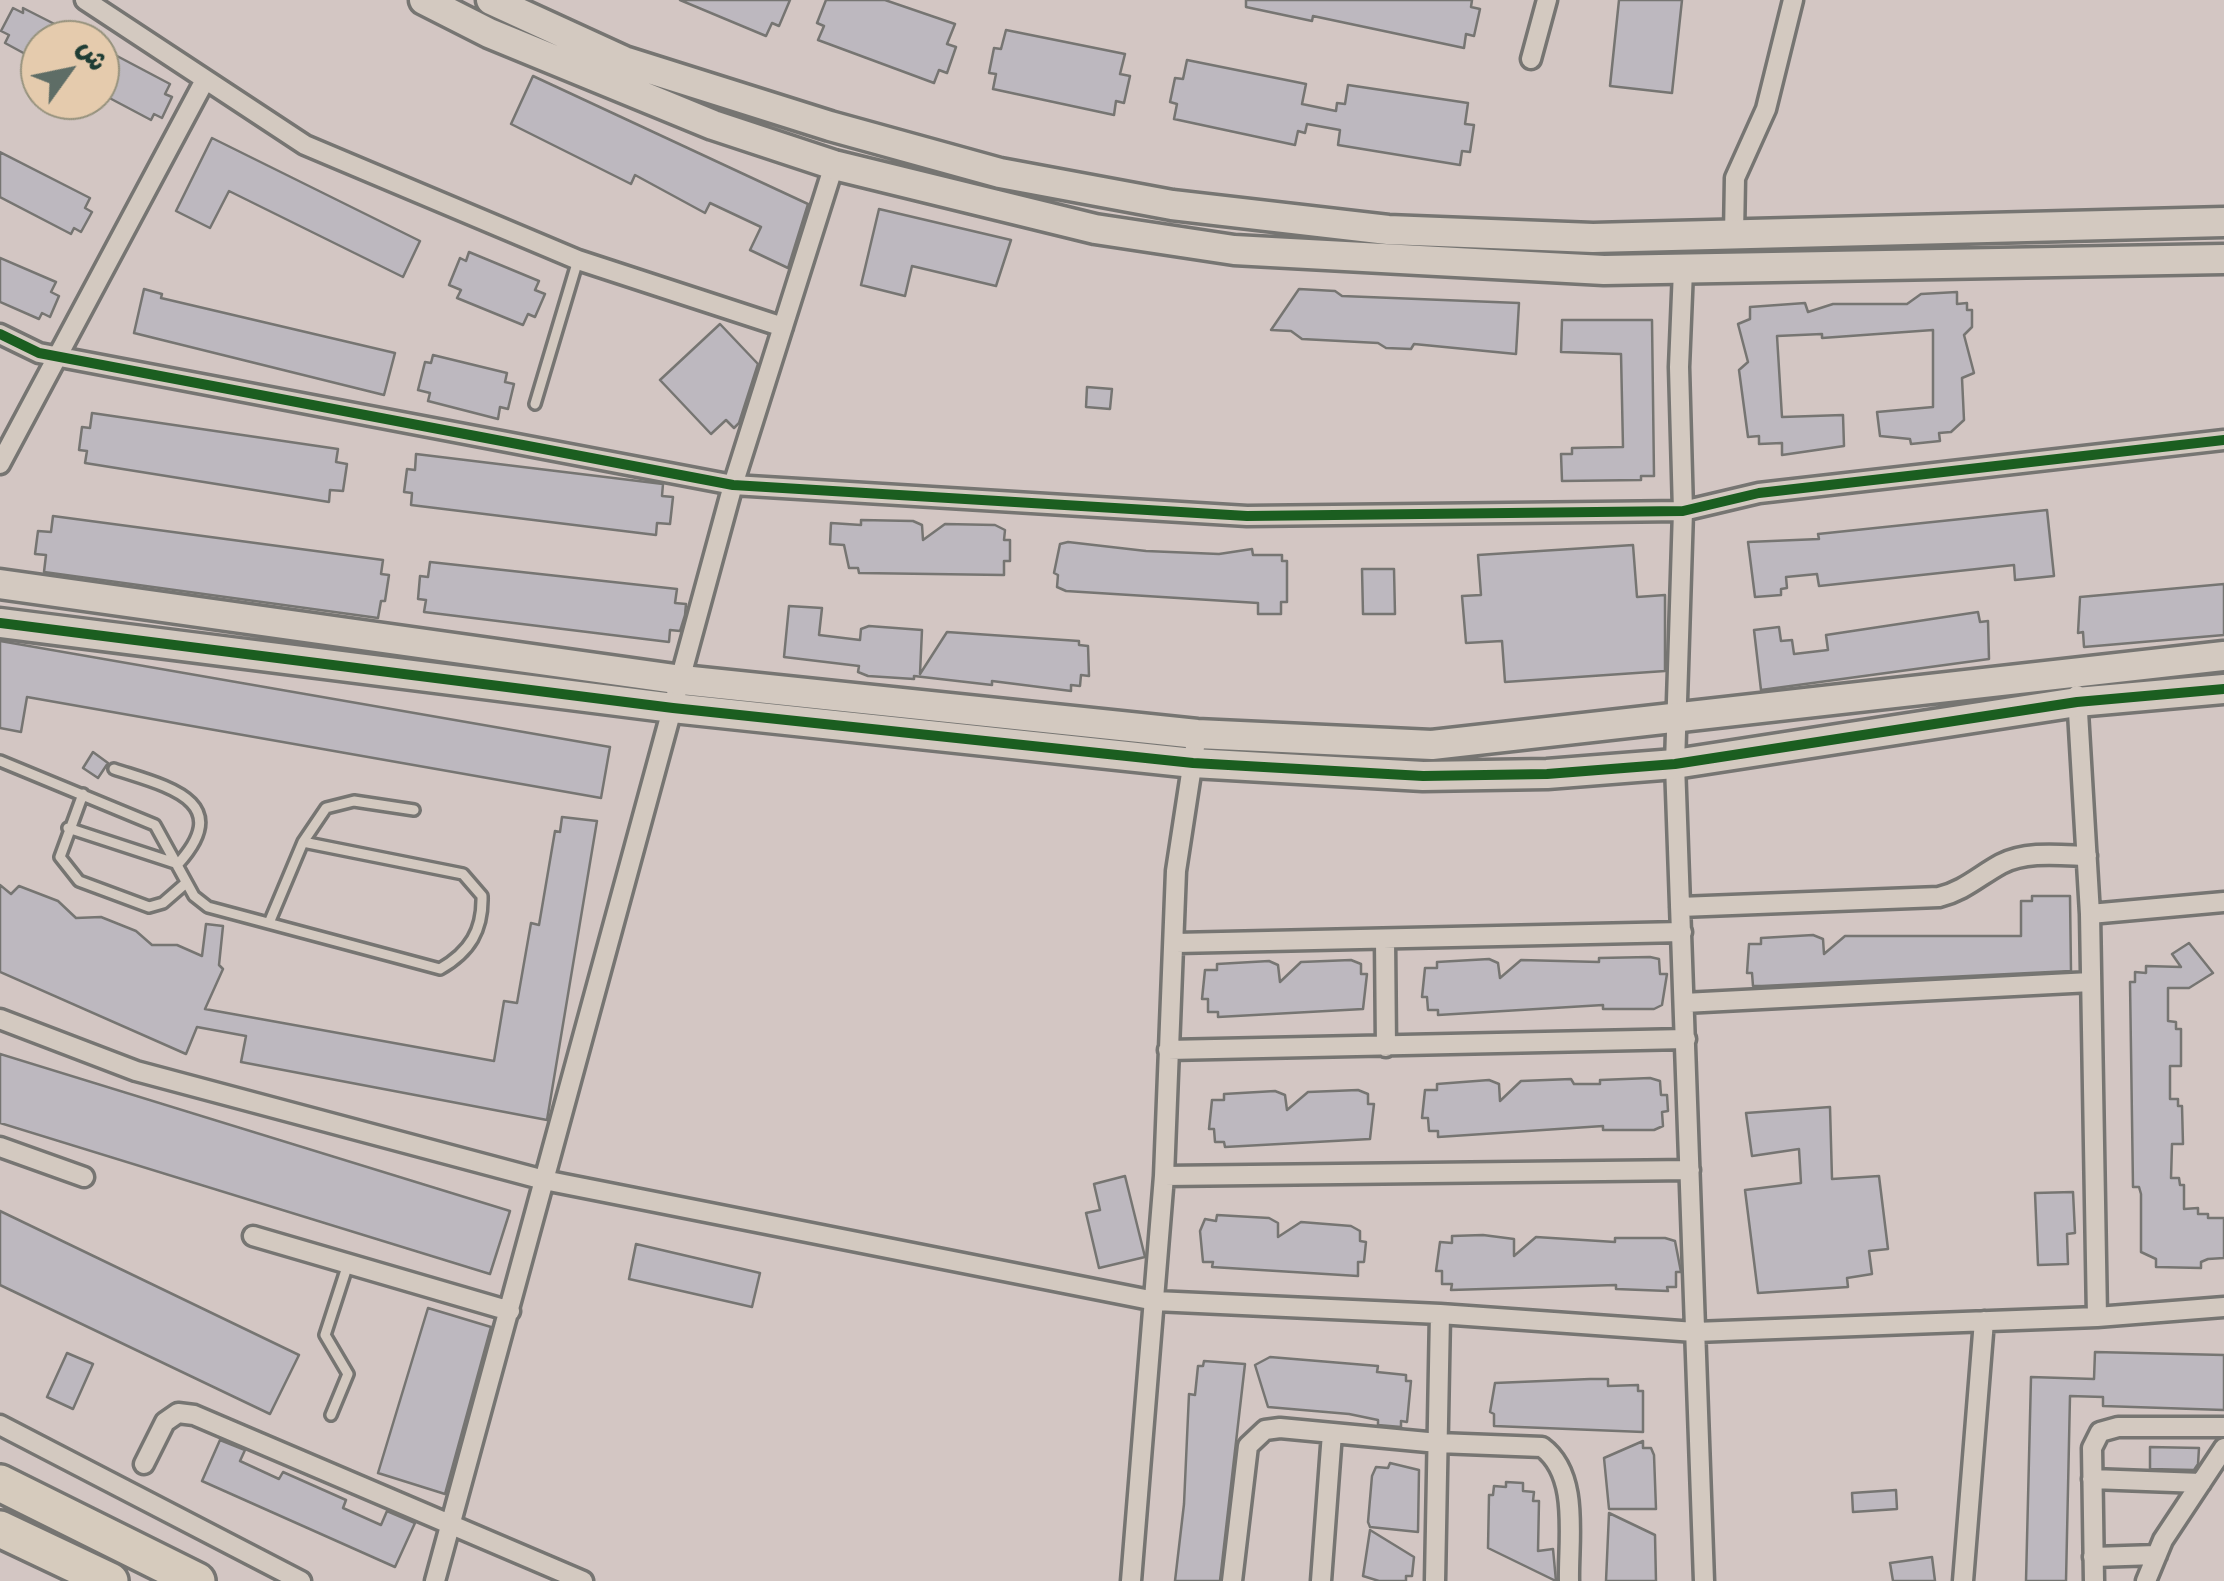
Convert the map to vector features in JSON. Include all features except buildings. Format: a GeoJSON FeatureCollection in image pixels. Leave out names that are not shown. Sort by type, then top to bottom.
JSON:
{"type":"FeatureCollection","features":[{"type":"Feature","properties":{"kind":"highway"},"geometry":{"type":"LineString","coordinates":[[0,1484],[198,1581]]}},
{"type":"Feature","properties":{"kind":"highway"},"geometry":{"type":"LineString","coordinates":[[0,1529],[110,1581]]}},
{"type":"Feature","properties":{"kind":"street"},"geometry":{"type":"LineString","coordinates":[[86,0],[305,145],[578,260],[783,327]]}},
{"type":"Feature","properties":{"kind":"street"},"geometry":{"type":"LineString","coordinates":[[424,0],[489,33],[713,126],[834,165],[1096,229],[1234,250],[1426,264],[1683,270],[2224,258]]}},
{"type":"Feature","properties":{"kind":"street"},"geometry":{"type":"LineString","coordinates":[[491,0],[624,61],[830,126],[1000,173],[1172,205],[1428,231],[1592,238],[2224,222]]}},
{"type":"Feature","properties":{"kind":"street"},"geometry":{"type":"LineString","coordinates":[[1531,59],[1547,0]]}},
{"type":"Feature","properties":{"kind":"street"},"geometry":{"type":"LineString","coordinates":[[1734,235],[1735,178],[1766,109],[1793,0]]}},
{"type":"Feature","properties":{"kind":"street"},"geometry":{"type":"LineString","coordinates":[[0,464],[205,80]]}},
{"type":"Feature","properties":{"kind":"street"},"geometry":{"type":"LineString","coordinates":[[435,1581],[733,485],[834,165]]}},
{"type":"Feature","properties":{"kind":"street"},"geometry":{"type":"LineString","coordinates":[[1426,264],[1428,231]]}},
{"type":"Feature","properties":{"kind":"street"},"geometry":{"type":"LineString","coordinates":[[1683,270],[1679,367],[1683,511],[1674,717],[1704,1581]]}},
{"type":"Feature","properties":{"kind":"street"},"geometry":{"type":"LineString","coordinates":[[0,334],[56,356],[733,485],[1247,516],[1683,511],[1759,493],[2224,440]]}},
{"type":"Feature","properties":{"kind":"street"},"geometry":{"type":"LineString","coordinates":[[0,584],[682,680],[1197,734],[1432,745],[2224,656]]}},
{"type":"Feature","properties":{"kind":"street"},"geometry":{"type":"LineString","coordinates":[[0,623],[673,708],[1193,763],[1424,776],[1547,774],[1675,764],[2078,702],[2224,689]]}},
{"type":"Feature","properties":{"kind":"street"},"geometry":{"type":"LineString","coordinates":[[2078,671],[2090,914],[2097,1317]]}},
{"type":"Feature","properties":{"kind":"street"},"geometry":{"type":"LineString","coordinates":[[1130,1581],[1164,1176],[1176,870],[1197,734]]}},
{"type":"Feature","properties":{"kind":"street"},"geometry":{"type":"LineString","coordinates":[[1680,908],[1938,897],[1957,893],[2014,860],[2086,856]]}},
{"type":"Feature","properties":{"kind":"street"},"geometry":{"type":"LineString","coordinates":[[2090,914],[2224,902]]}},
{"type":"Feature","properties":{"kind":"street"},"geometry":{"type":"LineString","coordinates":[[1176,943],[1682,932]]}},
{"type":"Feature","properties":{"kind":"street"},"geometry":{"type":"LineString","coordinates":[[1385,940],[1386,1047]]}},
{"type":"Feature","properties":{"kind":"street"},"geometry":{"type":"LineString","coordinates":[[1684,1003],[2091,982]]}},
{"type":"Feature","properties":{"kind":"street"},"geometry":{"type":"LineString","coordinates":[[0,1019],[136,1071],[544,1180],[1155,1302],[1440,1314],[1695,1332],[2097,1317],[2224,1307]]}},
{"type":"Feature","properties":{"kind":"street"},"geometry":{"type":"LineString","coordinates":[[1168,1050],[1686,1039]]}},
{"type":"Feature","properties":{"kind":"street"},"geometry":{"type":"LineString","coordinates":[[0,1147],[84,1177]]}},
{"type":"Feature","properties":{"kind":"street"},"geometry":{"type":"LineString","coordinates":[[1164,1176],[1690,1170]]}},
{"type":"Feature","properties":{"kind":"street"},"geometry":{"type":"LineString","coordinates":[[253,1236],[510,1312]]}},
{"type":"Feature","properties":{"kind":"street"},"geometry":{"type":"LineString","coordinates":[[1435,1581],[1440,1314]]}},
{"type":"Feature","properties":{"kind":"street"},"geometry":{"type":"LineString","coordinates":[[1963,1581],[1984,1321]]}},
{"type":"Feature","properties":{"kind":"street"},"geometry":{"type":"LineString","coordinates":[[144,1464],[165,1422],[178,1413],[194,1415],[583,1581]]}},
{"type":"Feature","properties":{"kind":"street"},"geometry":{"type":"LineString","coordinates":[[0,1425],[301,1581]]}},
{"type":"Feature","properties":{"kind":"street"},"geometry":{"type":"LineString","coordinates":[[2094,1581],[2092,1448],[2106,1428],[2224,1427]]}},
{"type":"Feature","properties":{"kind":"street"},"geometry":{"type":"LineString","coordinates":[[1232,1581],[1242,1472],[1248,1446],[1265,1430],[1438,1443],[1542,1446],[1551,1453],[1566,1481],[1569,1581]]}},
{"type":"Feature","properties":{"kind":"street"},"geometry":{"type":"LineString","coordinates":[[1321,1581],[1332,1433]]}},
{"type":"Feature","properties":{"kind":"street"},"geometry":{"type":"LineString","coordinates":[[2146,1581],[2157,1554],[2224,1448]]}},
{"type":"Feature","properties":{"kind":"street"},"geometry":{"type":"LineString","coordinates":[[2092,1479],[2201,1483]]}},
{"type":"Feature","properties":{"kind":"street"},"geometry":{"type":"LineString","coordinates":[[2093,1557],[2157,1554]]}},
{"type":"Feature","properties":{"kind":"lane"},"geometry":{"type":"LineString","coordinates":[[534,404],[578,260]]}},
{"type":"Feature","properties":{"kind":"lane"},"geometry":{"type":"LineString","coordinates":[[0,761],[156,825],[194,896],[208,906],[440,968],[472,942],[482,916],[482,896],[463,874],[304,842]]}},
{"type":"Feature","properties":{"kind":"lane"},"geometry":{"type":"LineString","coordinates":[[114,769],[178,790],[190,799],[201,830],[196,844],[178,864]]}},
{"type":"Feature","properties":{"kind":"lane"},"geometry":{"type":"LineString","coordinates":[[83,794],[60,857],[79,881],[148,906],[163,902],[186,883]]}},
{"type":"Feature","properties":{"kind":"lane"},"geometry":{"type":"LineString","coordinates":[[269,923],[316,818],[339,802],[414,810]]}},
{"type":"Feature","properties":{"kind":"lane"},"geometry":{"type":"LineString","coordinates":[[68,828],[178,864]]}},
{"type":"Feature","properties":{"kind":"lane"},"geometry":{"type":"LineString","coordinates":[[332,1415],[348,1374],[344,1359],[331,1350],[325,1335],[326,1322],[348,1264]]}},
{"type":"Feature","properties":{"kind":"cycle path"},"geometry":{"type":"LineString","coordinates":[[0,334],[39,353],[733,485],[1247,516],[1683,511],[1759,493],[2224,440]]}},
{"type":"Feature","properties":{"kind":"cycle path"},"geometry":{"type":"LineString","coordinates":[[0,623],[673,708],[1193,763],[1423,776],[1547,774],[1675,764],[2077,702],[2224,689]]}}]}
